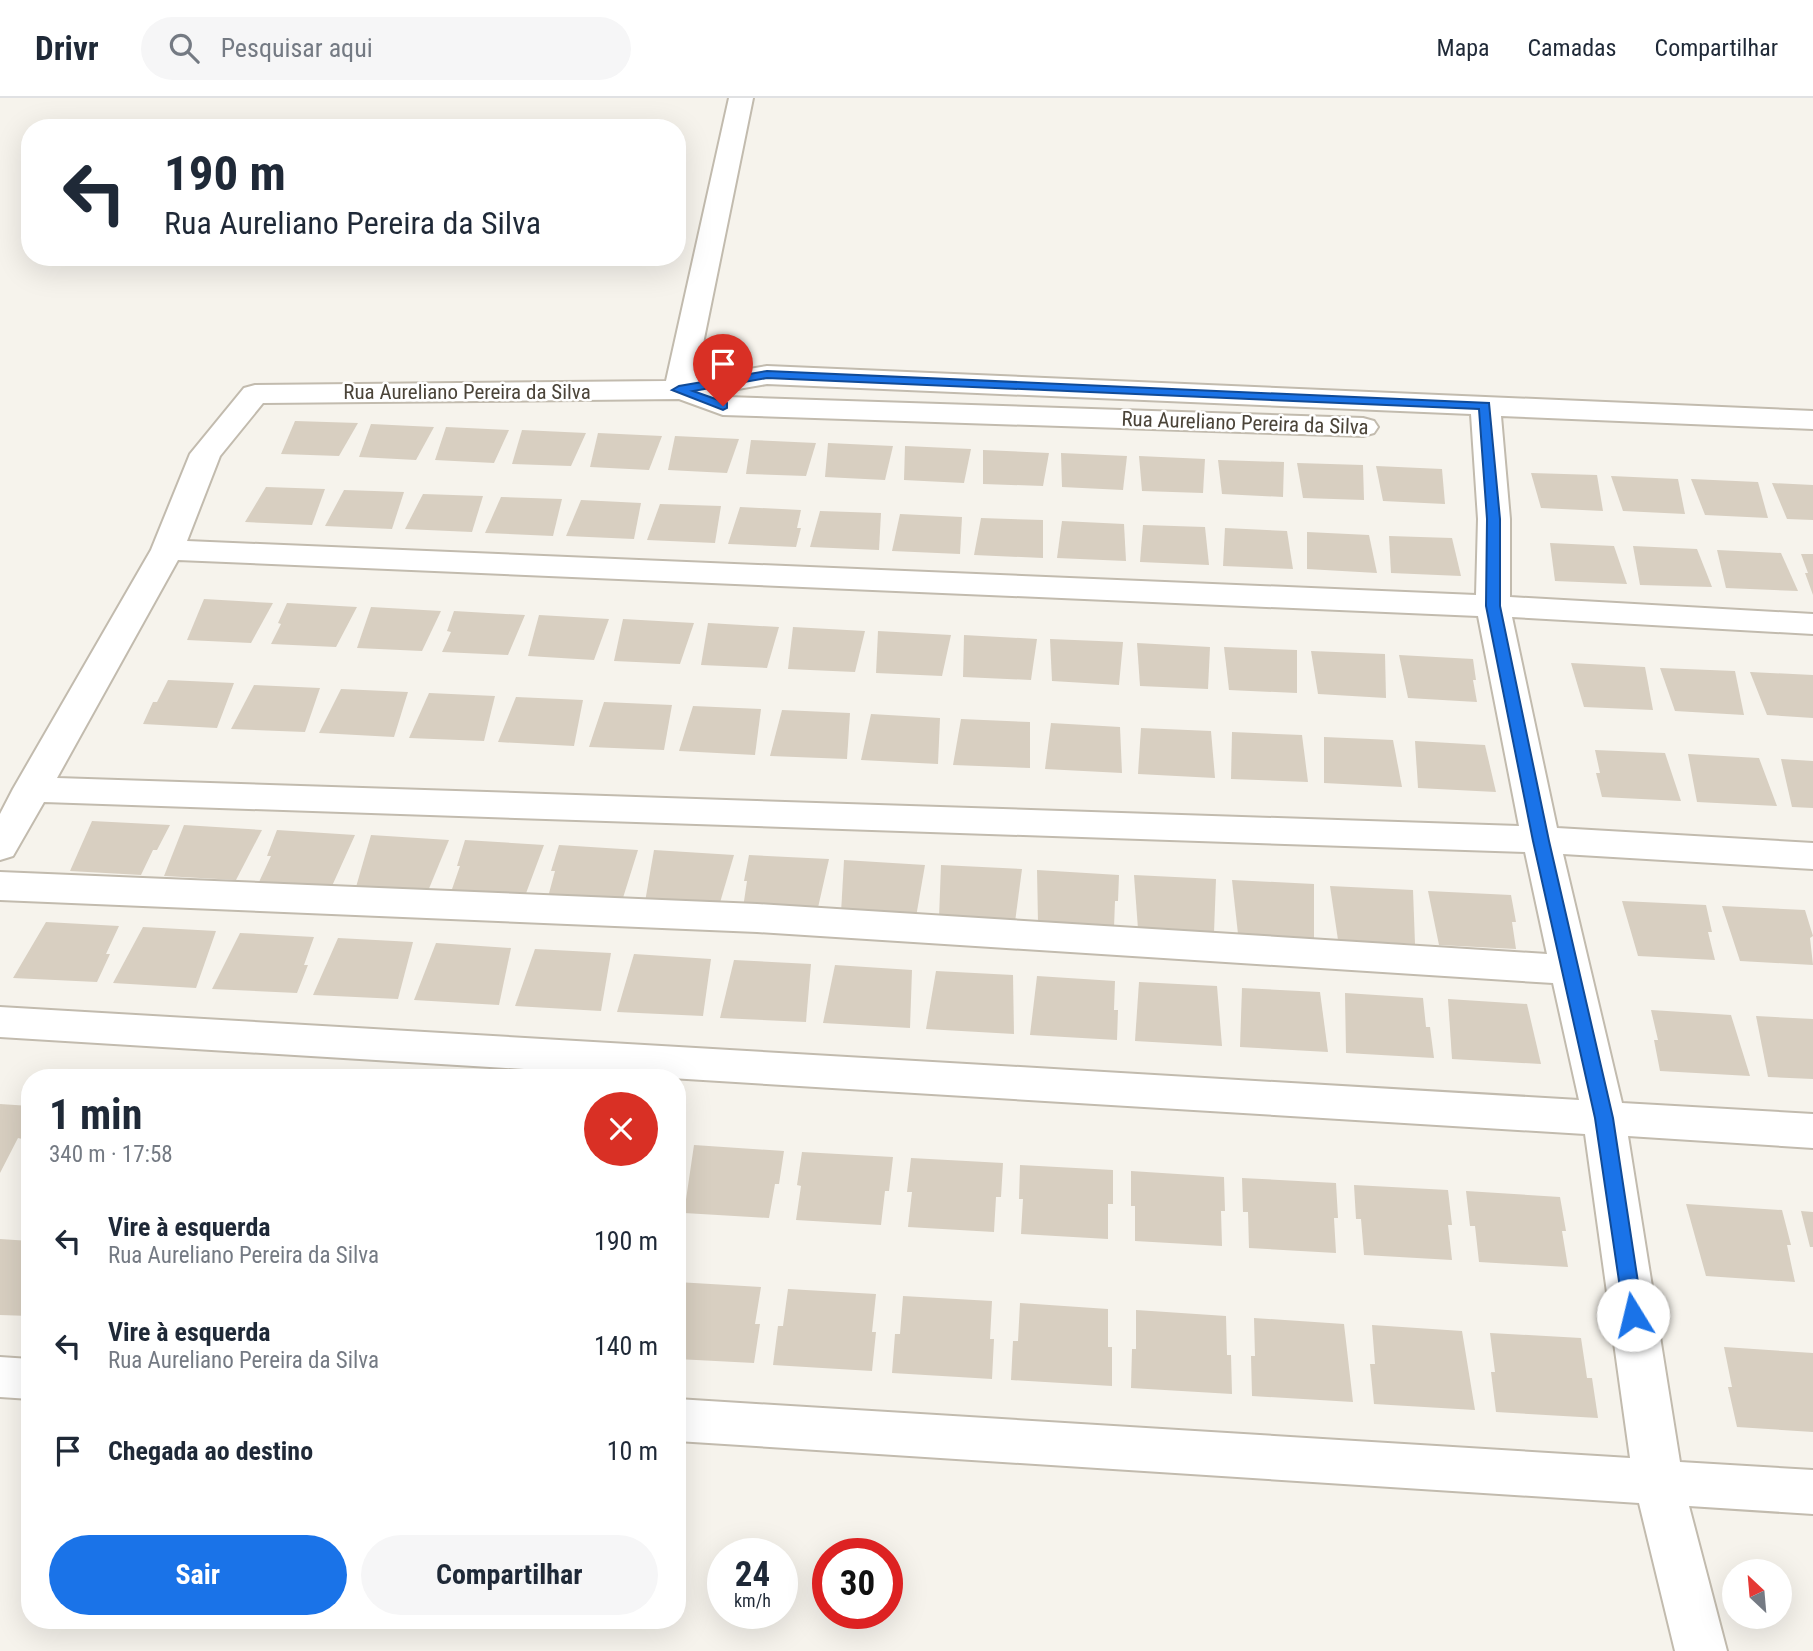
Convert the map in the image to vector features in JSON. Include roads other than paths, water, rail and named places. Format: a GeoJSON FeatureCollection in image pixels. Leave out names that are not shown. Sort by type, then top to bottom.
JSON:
{"type":"FeatureCollection","features":[{"type":"Feature","properties":{"kind":"street"},"geometry":{"type":"LineString","coordinates":[[679,390],[741,98]]}},
{"type":"Feature","properties":{"kind":"street","name":"Rua Aureliano Pereira da Silva"},"geometry":{"type":"LineString","coordinates":[[167,550],[205,454],[255,394],[679,390],[723,406],[1486,418],[1813,420]]}},
{"type":"Feature","properties":{"kind":"street"},"geometry":{"type":"LineString","coordinates":[[1486,418],[1494,519],[1493,606],[1541,841],[1604,1118],[1658,1481],[1701,1651]]}},
{"type":"Feature","properties":{"kind":"street","name":"Rua Aureliano Pereira da Silva"},"geometry":{"type":"LineString","coordinates":[[1486,418],[1813,444]]}},
{"type":"Feature","properties":{"kind":"street"},"geometry":{"type":"LineString","coordinates":[[0,847],[167,550],[1493,606],[1813,624]]}},
{"type":"Feature","properties":{"kind":"street"},"geometry":{"type":"LineString","coordinates":[[31,789],[1541,841],[1813,856]]}},
{"type":"Feature","properties":{"kind":"street"},"geometry":{"type":"LineString","coordinates":[[0,886],[757,918],[1571,970]]}},
{"type":"Feature","properties":{"kind":"street"},"geometry":{"type":"LineString","coordinates":[[0,1022],[1813,1131]]}},
{"type":"Feature","properties":{"kind":"street"},"geometry":{"type":"LineString","coordinates":[[0,1377],[21,1378]]}},
{"type":"Feature","properties":{"kind":"street"},"geometry":{"type":"LineString","coordinates":[[686,1421],[1813,1492]]}}]}
